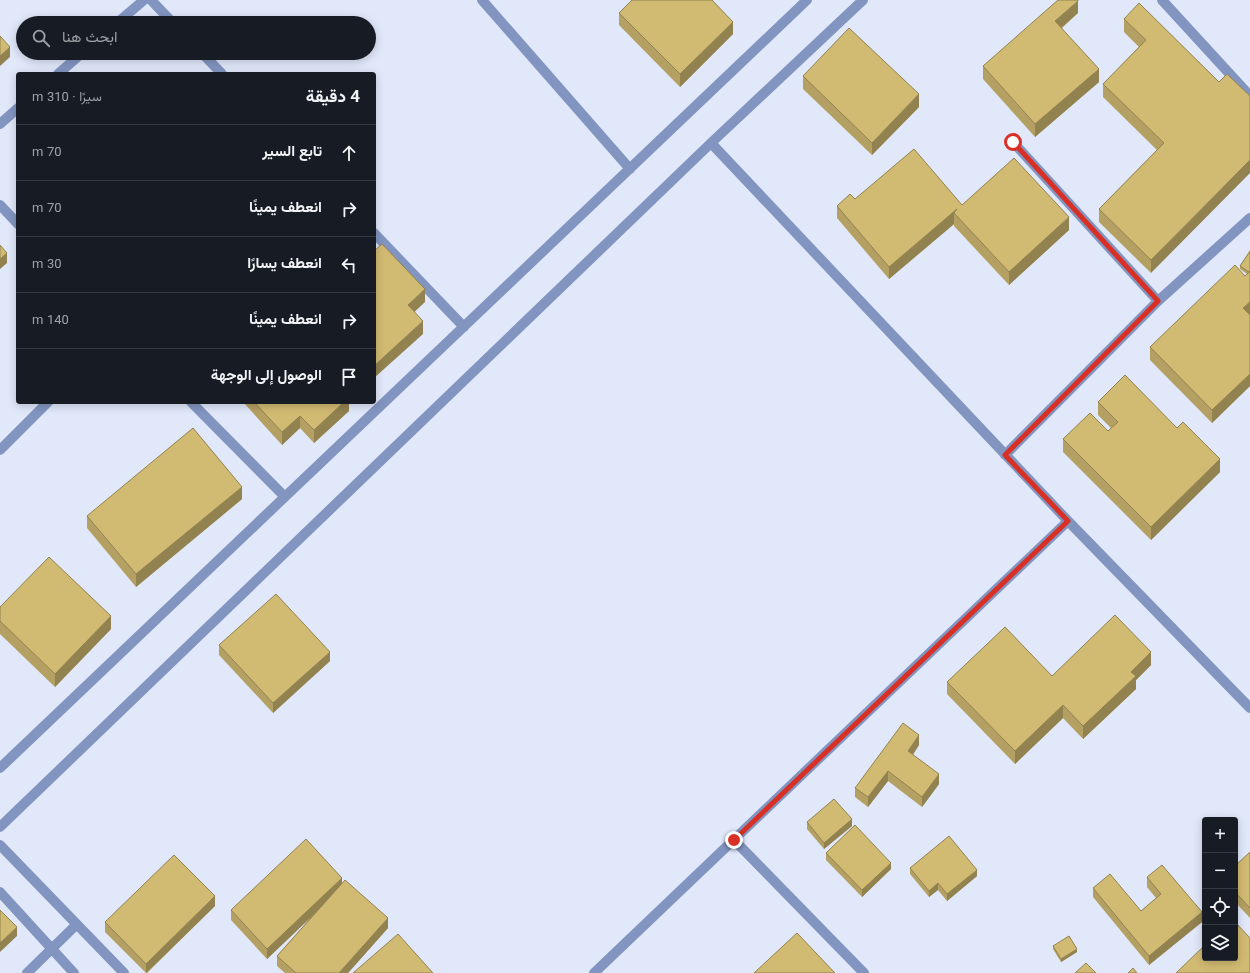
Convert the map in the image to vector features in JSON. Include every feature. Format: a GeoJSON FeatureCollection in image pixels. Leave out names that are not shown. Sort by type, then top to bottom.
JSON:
{"type":"FeatureCollection","features":[{"type":"Feature","properties":{"kind":"street"},"geometry":{"type":"LineString","coordinates":[[125,16],[144,0]]}},
{"type":"Feature","properties":{"kind":"street"},"geometry":{"type":"LineString","coordinates":[[151,0],[166,16]]}},
{"type":"Feature","properties":{"kind":"street"},"geometry":{"type":"LineString","coordinates":[[482,0],[630,169]]}},
{"type":"Feature","properties":{"kind":"street"},"geometry":{"type":"LineString","coordinates":[[0,768],[808,0]]}},
{"type":"Feature","properties":{"kind":"street"},"geometry":{"type":"LineString","coordinates":[[0,827],[711,143],[863,0]]}},
{"type":"Feature","properties":{"kind":"street"},"geometry":{"type":"LineString","coordinates":[[1162,0],[1250,96]]}},
{"type":"Feature","properties":{"kind":"street"},"geometry":{"type":"LineString","coordinates":[[60,72],[74,60]]}},
{"type":"Feature","properties":{"kind":"street"},"geometry":{"type":"LineString","coordinates":[[209,60],[220,72]]}},
{"type":"Feature","properties":{"kind":"street"},"geometry":{"type":"LineString","coordinates":[[0,124],[16,110]]}},
{"type":"Feature","properties":{"kind":"street"},"geometry":{"type":"LineString","coordinates":[[1013,142],[1158,301]]}},
{"type":"Feature","properties":{"kind":"street"},"geometry":{"type":"LineString","coordinates":[[711,143],[1005,455],[1250,708]]}},
{"type":"Feature","properties":{"kind":"street"},"geometry":{"type":"LineString","coordinates":[[0,205],[16,222]]}},
{"type":"Feature","properties":{"kind":"street"},"geometry":{"type":"LineString","coordinates":[[1005,455],[1158,301],[1250,218]]}},
{"type":"Feature","properties":{"kind":"street"},"geometry":{"type":"LineString","coordinates":[[376,235],[464,327]]}},
{"type":"Feature","properties":{"kind":"street"},"geometry":{"type":"LineString","coordinates":[[0,450],[46,404]]}},
{"type":"Feature","properties":{"kind":"street"},"geometry":{"type":"LineString","coordinates":[[193,404],[285,497]]}},
{"type":"Feature","properties":{"kind":"street"},"geometry":{"type":"LineString","coordinates":[[594,973],[1068,521]]}},
{"type":"Feature","properties":{"kind":"street"},"geometry":{"type":"LineString","coordinates":[[734,840],[864,973]]}},
{"type":"Feature","properties":{"kind":"street"},"geometry":{"type":"LineString","coordinates":[[0,845],[124,973]]}},
{"type":"Feature","properties":{"kind":"street"},"geometry":{"type":"LineString","coordinates":[[0,892],[74,973]]}},
{"type":"Feature","properties":{"kind":"street"},"geometry":{"type":"LineString","coordinates":[[27,973],[76,924]]}},
{"type":"Feature","properties":{"kind":"building"},"geometry":{"type":"Polygon","coordinates":[[[632,0],[712,0],[733,22],[680,74],[619,13],[632,0]]]}},
{"type":"Feature","properties":{"kind":"building"},"geometry":{"type":"Polygon","coordinates":[[[1058,0],[1078,0],[1055,21],[1099,69],[1035,124],[983,66],[1058,0]]]}},
{"type":"Feature","properties":{"kind":"building"},"geometry":{"type":"Polygon","coordinates":[[[1139,3],[1219,82],[1227,74],[1250,96],[1250,160],[1151,260],[1099,209],[1164,143],[1103,84],[1146,40],[1124,19],[1139,3]]]}},
{"type":"Feature","properties":{"kind":"building"},"geometry":{"type":"Polygon","coordinates":[[[849,28],[919,94],[872,143],[803,76],[849,28]]]}},
{"type":"Feature","properties":{"kind":"building"},"geometry":{"type":"Polygon","coordinates":[[[0,36],[10,47],[0,56],[0,36]]]}},
{"type":"Feature","properties":{"kind":"building"},"geometry":{"type":"Polygon","coordinates":[[[914,149],[962,205],[1014,158],[1069,217],[1009,272],[954,213],[957,209],[889,267],[837,206],[850,194],[855,199],[914,149]]]}},
{"type":"Feature","properties":{"kind":"building"},"geometry":{"type":"Polygon","coordinates":[[[382,244],[425,289],[408,305],[423,321],[376,364],[376,249],[382,244]]]}},
{"type":"Feature","properties":{"kind":"building"},"geometry":{"type":"Polygon","coordinates":[[[0,245],[7,253],[0,259],[0,245]]]}},
{"type":"Feature","properties":{"kind":"building"},"geometry":{"type":"Polygon","coordinates":[[[1250,251],[1250,271],[1249,272],[1240,266],[1250,251]]]}},
{"type":"Feature","properties":{"kind":"building"},"geometry":{"type":"Polygon","coordinates":[[[1235,265],[1245,276],[1250,271],[1250,302],[1243,308],[1250,315],[1250,374],[1212,410],[1150,347],[1235,265]]]}},
{"type":"Feature","properties":{"kind":"building"},"geometry":{"type":"Polygon","coordinates":[[[1125,375],[1177,428],[1183,422],[1220,459],[1151,527],[1063,439],[1090,413],[1108,431],[1118,422],[1098,402],[1125,375]]]}},
{"type":"Feature","properties":{"kind":"building"},"geometry":{"type":"Polygon","coordinates":[[[256,404],[342,404],[314,430],[300,416],[282,432],[256,404]]]}},
{"type":"Feature","properties":{"kind":"building"},"geometry":{"type":"Polygon","coordinates":[[[193,428],[242,487],[136,574],[87,516],[193,428]]]}},
{"type":"Feature","properties":{"kind":"building"},"geometry":{"type":"Polygon","coordinates":[[[49,557],[111,616],[55,674],[0,621],[0,607],[49,557]]]}},
{"type":"Feature","properties":{"kind":"building"},"geometry":{"type":"Polygon","coordinates":[[[276,594],[330,652],[273,703],[219,645],[276,594]]]}},
{"type":"Feature","properties":{"kind":"building"},"geometry":{"type":"Polygon","coordinates":[[[1115,615],[1151,652],[1131,672],[1136,676],[1083,726],[1063,705],[1015,751],[947,682],[1005,627],[1052,676],[1115,615]]]}},
{"type":"Feature","properties":{"kind":"building"},"geometry":{"type":"Polygon","coordinates":[[[903,723],[919,735],[908,751],[939,774],[922,797],[888,771],[868,797],[855,788],[903,723]]]}},
{"type":"Feature","properties":{"kind":"building"},"geometry":{"type":"Polygon","coordinates":[[[834,799],[852,819],[824,843],[807,822],[834,799]]]}},
{"type":"Feature","properties":{"kind":"building"},"geometry":{"type":"Polygon","coordinates":[[[855,825],[891,863],[862,890],[826,853],[855,825]]]}},
{"type":"Feature","properties":{"kind":"building"},"geometry":{"type":"Polygon","coordinates":[[[949,836],[977,870],[947,894],[938,883],[929,891],[910,868],[949,836]]]}},
{"type":"Feature","properties":{"kind":"building"},"geometry":{"type":"Polygon","coordinates":[[[306,839],[342,878],[267,949],[231,910],[306,839]]]}},
{"type":"Feature","properties":{"kind":"building"},"geometry":{"type":"Polygon","coordinates":[[[1250,852],[1250,908],[1238,895],[1238,863],[1250,852]]]}},
{"type":"Feature","properties":{"kind":"building"},"geometry":{"type":"Polygon","coordinates":[[[174,855],[215,896],[146,964],[105,922],[174,855]]]}},
{"type":"Feature","properties":{"kind":"building"},"geometry":{"type":"Polygon","coordinates":[[[1162,865],[1202,912],[1149,956],[1093,888],[1110,874],[1141,911],[1161,894],[1147,877],[1162,865]]]}},
{"type":"Feature","properties":{"kind":"building"},"geometry":{"type":"Polygon","coordinates":[[[345,880],[388,918],[339,973],[296,973],[277,956],[345,880]]]}},
{"type":"Feature","properties":{"kind":"building"},"geometry":{"type":"Polygon","coordinates":[[[0,910],[17,927],[0,943],[0,910]]]}},
{"type":"Feature","properties":{"kind":"building"},"geometry":{"type":"Polygon","coordinates":[[[1238,925],[1250,938],[1250,973],[1176,973],[1202,948],[1202,961],[1238,961],[1238,925]]]}},
{"type":"Feature","properties":{"kind":"building"},"geometry":{"type":"Polygon","coordinates":[[[797,933],[835,973],[754,973],[797,933]]]}},
{"type":"Feature","properties":{"kind":"building"},"geometry":{"type":"Polygon","coordinates":[[[398,934],[433,973],[353,973],[398,934]]]}},
{"type":"Feature","properties":{"kind":"building"},"geometry":{"type":"Polygon","coordinates":[[[1069,936],[1077,949],[1061,959],[1053,946],[1069,936]]]}},
{"type":"Feature","properties":{"kind":"building"},"geometry":{"type":"Polygon","coordinates":[[[1086,963],[1096,973],[1075,973],[1086,963]]]}},
{"type":"Feature","properties":{"kind":"building"},"geometry":{"type":"Polygon","coordinates":[[[1133,968],[1137,973],[1128,973],[1133,968]]]}},
{"type":"Feature","properties":{"kind":"route"},"geometry":{"type":"LineString","coordinates":[[734,840],[1068,521],[1005,455],[1158,301],[1013,142]]}}]}
